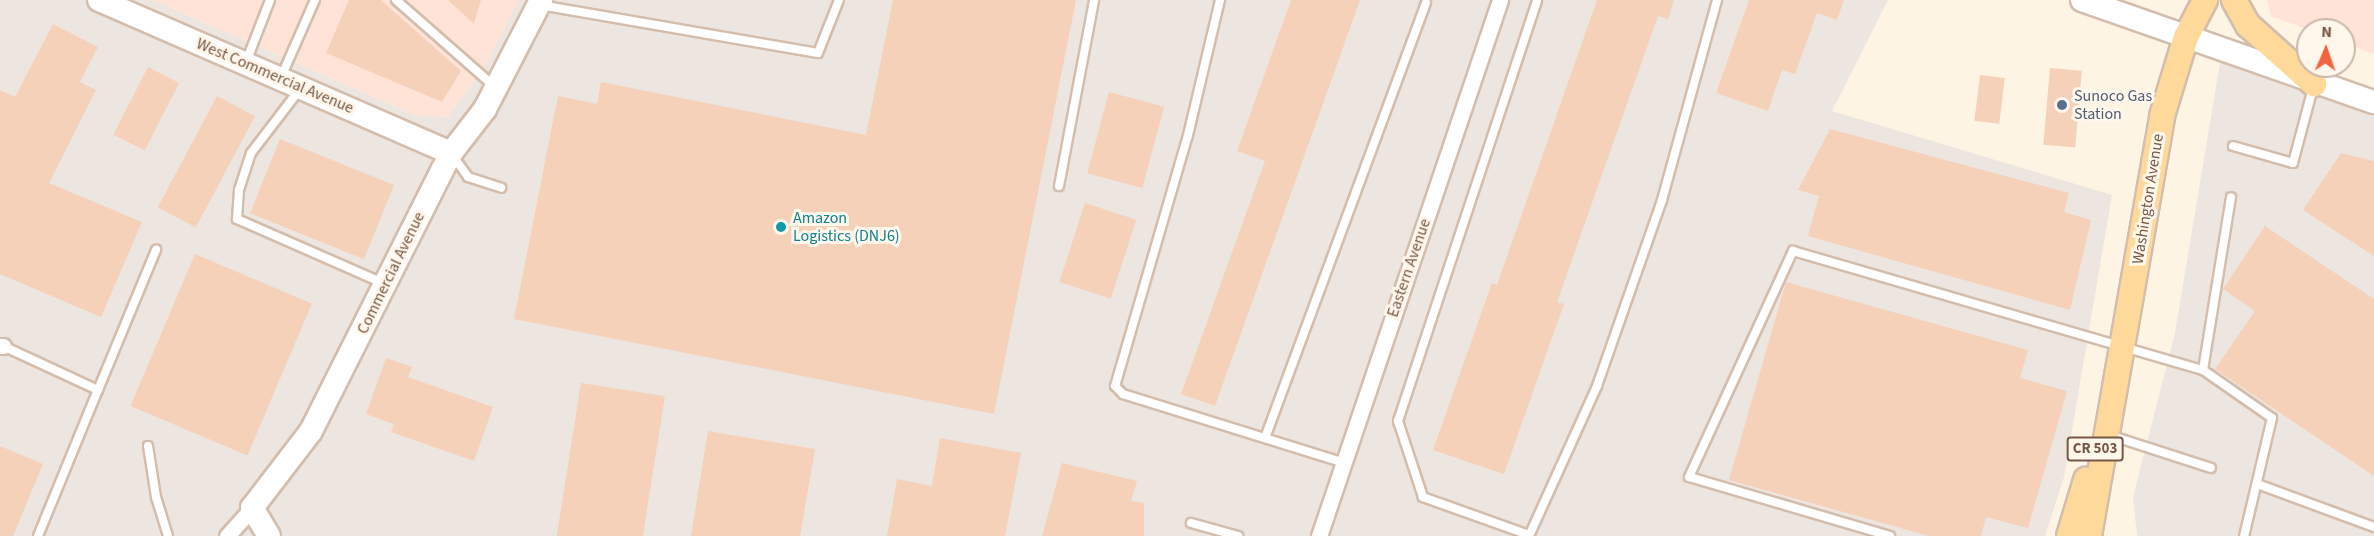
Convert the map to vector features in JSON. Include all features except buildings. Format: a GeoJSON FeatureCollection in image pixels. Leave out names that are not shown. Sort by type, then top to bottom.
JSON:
{"type":"FeatureCollection","features":[{"type":"Feature","properties":{"kind":"main road","name":"CR 503"},"geometry":{"type":"LineString","coordinates":[[2186,37],[2205,0]]}},
{"type":"Feature","properties":{"kind":"main road"},"geometry":{"type":"LineString","coordinates":[[2234,0],[2248,25],[2314,84]]}},
{"type":"Feature","properties":{"kind":"main road","name":"Washington Avenue"},"geometry":{"type":"LineString","coordinates":[[2089,536],[2162,116],[2186,37]]}},
{"type":"Feature","properties":{"kind":"main road","name":"Washington Avenue"},"geometry":{"type":"LineString","coordinates":[[2069,536],[2122,354]]}},
{"type":"Feature","properties":{"kind":"street","name":"West Commercial Avenue"},"geometry":{"type":"LineString","coordinates":[[99,0],[125,5],[245,63],[451,153]]}},
{"type":"Feature","properties":{"kind":"street","name":"Eastern Avenue"},"geometry":{"type":"LineString","coordinates":[[1319,536],[1500,0]]}},
{"type":"Feature","properties":{"kind":"street"},"geometry":{"type":"LineString","coordinates":[[2089,1],[2314,84],[2374,102]]}},
{"type":"Feature","properties":{"kind":"street","name":"Commercial Avenue"},"geometry":{"type":"LineString","coordinates":[[227,536],[252,508],[311,431],[451,153],[496,88],[540,2]]}},
{"type":"Feature","properties":{"kind":"street"},"geometry":{"type":"LineString","coordinates":[[252,508],[269,536]]}},
{"type":"Feature","properties":{"kind":"lane"},"geometry":{"type":"LineString","coordinates":[[245,63],[270,0]]}},
{"type":"Feature","properties":{"kind":"lane"},"geometry":{"type":"LineString","coordinates":[[315,0],[290,83],[251,153],[239,190],[237,219],[385,284]]}},
{"type":"Feature","properties":{"kind":"lane"},"geometry":{"type":"LineString","coordinates":[[396,0],[496,88]]}},
{"type":"Feature","properties":{"kind":"lane"},"geometry":{"type":"LineString","coordinates":[[540,2],[818,53],[839,0]]}},
{"type":"Feature","properties":{"kind":"lane"},"geometry":{"type":"LineString","coordinates":[[1059,186],[1094,0]]}},
{"type":"Feature","properties":{"kind":"lane"},"geometry":{"type":"LineString","coordinates":[[1220,0],[1188,135],[1115,386],[1123,394],[1344,463]]}},
{"type":"Feature","properties":{"kind":"lane"},"geometry":{"type":"LineString","coordinates":[[1537,0],[1398,421],[1424,497],[1529,536],[1597,386],[1662,200],[1711,32],[1717,0]]}},
{"type":"Feature","properties":{"kind":"lane"},"geometry":{"type":"LineString","coordinates":[[1266,438],[1426,3]]}},
{"type":"Feature","properties":{"kind":"lane"},"geometry":{"type":"LineString","coordinates":[[2233,146],[2293,163],[2314,84]]}},
{"type":"Feature","properties":{"kind":"lane"},"geometry":{"type":"LineString","coordinates":[[451,153],[468,177],[501,188]]}},
{"type":"Feature","properties":{"kind":"lane"},"geometry":{"type":"LineString","coordinates":[[2203,370],[2231,197]]}},
{"type":"Feature","properties":{"kind":"lane"},"geometry":{"type":"LineString","coordinates":[[38,536],[156,250]]}},
{"type":"Feature","properties":{"kind":"lane"},"geometry":{"type":"LineString","coordinates":[[1890,536],[1689,477],[1793,252],[2122,354],[2203,370],[2272,418],[2244,536]]}},
{"type":"Feature","properties":{"kind":"lane"},"geometry":{"type":"LineString","coordinates":[[1,346],[98,390]]}},
{"type":"Feature","properties":{"kind":"lane"},"geometry":{"type":"LineString","coordinates":[[2107,435],[2211,468]]}},
{"type":"Feature","properties":{"kind":"lane"},"geometry":{"type":"LineString","coordinates":[[148,446],[156,497],[168,536]]}},
{"type":"Feature","properties":{"kind":"lane"},"geometry":{"type":"LineString","coordinates":[[2257,484],[2374,527]]}},
{"type":"Feature","properties":{"kind":"lane"},"geometry":{"type":"LineString","coordinates":[[1191,523],[1238,536]]}},
{"type":"Feature","properties":{"kind":"shaded area"},"geometry":{"type":"Polygon","coordinates":[[[0,0],[153,0],[415,115],[447,117],[484,68],[519,0],[1888,0],[1832,111],[2112,195],[2064,477],[2045,536],[0,536],[0,0]]]}},
{"type":"Feature","properties":{"kind":"shaded area"},"geometry":{"type":"Polygon","coordinates":[[[153,0],[520,1],[484,68],[447,117],[415,115],[153,0]]]}},
{"type":"Feature","properties":{"kind":"shaded area"},"geometry":{"type":"Polygon","coordinates":[[[2267,0],[2374,0],[2374,54],[2356,47],[2356,18],[2296,18],[2296,25],[2271,16],[2267,0]]]}},
{"type":"Feature","properties":{"kind":"shaded area"},"geometry":{"type":"Polygon","coordinates":[[[2223,45],[2296,66],[2296,78],[2336,78],[2374,89],[2374,536],[2137,536],[2133,497],[2175,333],[2223,45]]]}},
{"type":"Feature","properties":{"kind":"place","name":"Sunoco Gas Station"},"geometry":{"type":"Point","coordinates":[2062,105]}},
{"type":"Feature","properties":{"kind":"place","name":"Amazon Logistics (DNJ6)"},"geometry":{"type":"Point","coordinates":[781,227]}}]}
